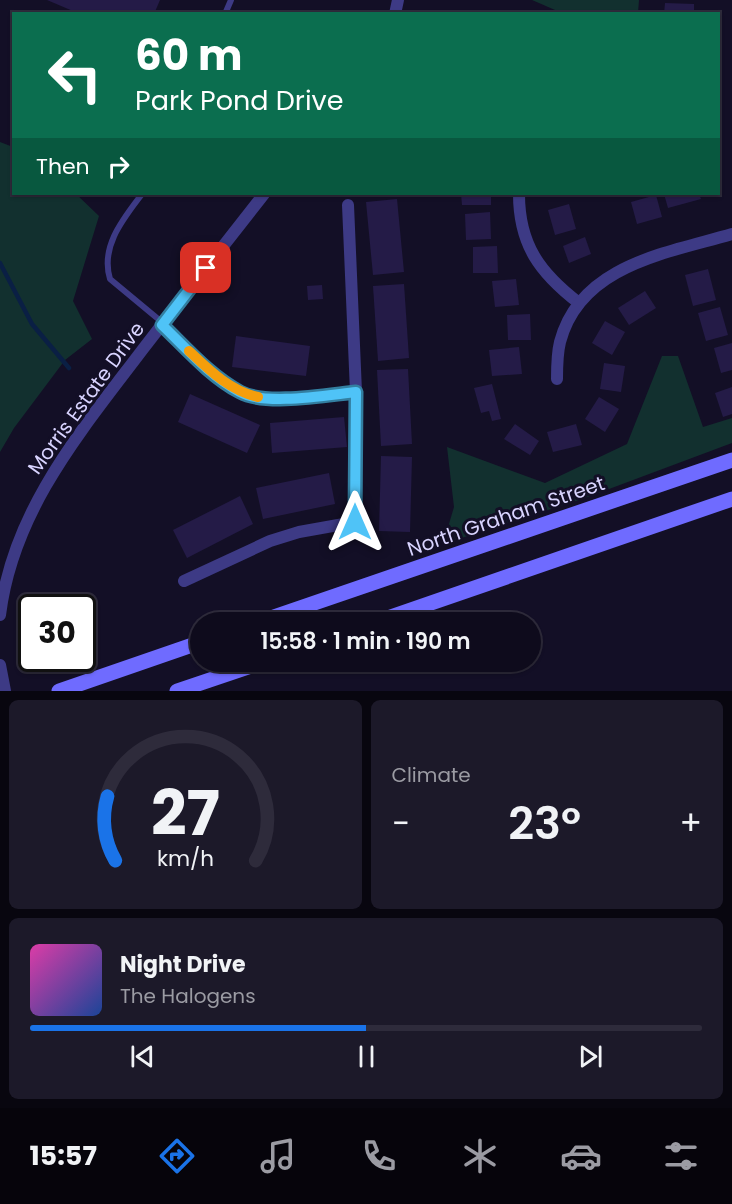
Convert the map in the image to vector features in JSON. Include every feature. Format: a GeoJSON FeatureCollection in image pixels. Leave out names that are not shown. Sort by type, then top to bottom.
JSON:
{"type":"FeatureCollection","features":[{"type":"Feature","properties":{"kind":"main road","name":"North Graham Street"},"geometry":{"type":"LineString","coordinates":[[288,612],[732,460]]}},
{"type":"Feature","properties":{"kind":"main road"},"geometry":{"type":"LineString","coordinates":[[405,612],[732,500]]}},
{"type":"Feature","properties":{"kind":"main road"},"geometry":{"type":"LineString","coordinates":[[59,691],[190,646]]}},
{"type":"Feature","properties":{"kind":"main road"},"geometry":{"type":"LineString","coordinates":[[177,691],[233,672]]}},
{"type":"Feature","properties":{"kind":"street","name":"Morris Estate Drive"},"geometry":{"type":"LineString","coordinates":[[0,615],[3,593],[28,517],[45,486],[87,423],[263,195]]}},
{"type":"Feature","properties":{"kind":"street"},"geometry":{"type":"LineString","coordinates":[[519,195],[519,214],[528,245],[536,261],[558,287],[579,303]]}},
{"type":"Feature","properties":{"kind":"street"},"geometry":{"type":"LineString","coordinates":[[184,581],[270,541],[299,532],[355,522],[356,392],[348,205]]}},
{"type":"Feature","properties":{"kind":"street"},"geometry":{"type":"LineString","coordinates":[[557,379],[560,343],[565,329],[579,303],[602,280],[623,268],[732,234]]}},
{"type":"Feature","properties":{"kind":"street"},"geometry":{"type":"LineString","coordinates":[[163,325],[207,368],[241,393],[264,398],[356,392]]}},
{"type":"Feature","properties":{"kind":"street"},"geometry":{"type":"LineString","coordinates":[[0,665],[5,691]]}},
{"type":"Feature","properties":{"kind":"lane"},"geometry":{"type":"LineString","coordinates":[[141,195],[120,223],[111,243],[107,259],[108,272],[110,279],[163,325]]}},
{"type":"Feature","properties":{"kind":"green space"},"geometry":{"type":"Polygon","coordinates":[[[532,0],[639,0],[638,12],[560,12],[532,0]]]}},
{"type":"Feature","properties":{"kind":"green space"},"geometry":{"type":"Polygon","coordinates":[[[0,142],[12,147],[12,195],[77,195],[99,216],[73,301],[92,339],[65,360],[14,428],[0,452],[0,142]]]}},
{"type":"Feature","properties":{"kind":"green space"},"geometry":{"type":"Polygon","coordinates":[[[662,356],[678,356],[703,427],[732,418],[732,443],[585,498],[443,544],[454,507],[447,447],[545,483],[627,444],[662,356]]]}},
{"type":"Feature","properties":{"kind":"building"},"geometry":{"type":"Polygon","coordinates":[[[47,0],[160,0],[155,12],[75,12],[47,0]]]}},
{"type":"Feature","properties":{"kind":"building"},"geometry":{"type":"Polygon","coordinates":[[[665,3],[694,4],[694,12],[664,12],[665,3]]]}},
{"type":"Feature","properties":{"kind":"building"},"geometry":{"type":"Polygon","coordinates":[[[461,195],[491,195],[491,205],[462,205],[461,195]]]}},
{"type":"Feature","properties":{"kind":"building"},"geometry":{"type":"Polygon","coordinates":[[[656,195],[662,217],[637,224],[631,202],[656,195]]]}},
{"type":"Feature","properties":{"kind":"building"},"geometry":{"type":"Polygon","coordinates":[[[664,195],[699,195],[701,199],[668,208],[664,195]]]}},
{"type":"Feature","properties":{"kind":"building"},"geometry":{"type":"Polygon","coordinates":[[[397,199],[404,272],[373,275],[366,202],[397,199]]]}},
{"type":"Feature","properties":{"kind":"building"},"geometry":{"type":"Polygon","coordinates":[[[569,204],[576,229],[555,235],[548,210],[569,204]]]}},
{"type":"Feature","properties":{"kind":"building"},"geometry":{"type":"Polygon","coordinates":[[[490,212],[491,239],[466,240],[465,214],[490,212]]]}},
{"type":"Feature","properties":{"kind":"building"},"geometry":{"type":"Polygon","coordinates":[[[585,237],[591,254],[569,263],[563,246],[585,237]]]}},
{"type":"Feature","properties":{"kind":"building"},"geometry":{"type":"Polygon","coordinates":[[[497,246],[498,273],[473,273],[473,247],[497,246]]]}},
{"type":"Feature","properties":{"kind":"building"},"geometry":{"type":"Polygon","coordinates":[[[708,269],[716,300],[693,306],[685,275],[708,269]]]}},
{"type":"Feature","properties":{"kind":"building"},"geometry":{"type":"Polygon","coordinates":[[[516,279],[519,305],[495,307],[492,281],[516,279]]]}},
{"type":"Feature","properties":{"kind":"building"},"geometry":{"type":"Polygon","coordinates":[[[404,284],[409,358],[378,361],[373,286],[404,284]]]}},
{"type":"Feature","properties":{"kind":"building"},"geometry":{"type":"Polygon","coordinates":[[[322,285],[323,299],[308,300],[307,286],[322,285]]]}},
{"type":"Feature","properties":{"kind":"building"},"geometry":{"type":"Polygon","coordinates":[[[645,291],[656,308],[629,325],[618,308],[645,291]]]}},
{"type":"Feature","properties":{"kind":"building"},"geometry":{"type":"Polygon","coordinates":[[[720,307],[728,335],[706,341],[698,313],[720,307]]]}},
{"type":"Feature","properties":{"kind":"building"},"geometry":{"type":"Polygon","coordinates":[[[530,314],[531,340],[508,340],[507,315],[530,314]]]}},
{"type":"Feature","properties":{"kind":"building"},"geometry":{"type":"Polygon","coordinates":[[[605,321],[625,332],[612,355],[592,343],[605,321]]]}},
{"type":"Feature","properties":{"kind":"building"},"geometry":{"type":"Polygon","coordinates":[[[236,336],[310,346],[306,376],[232,367],[236,336]]]}},
{"type":"Feature","properties":{"kind":"building"},"geometry":{"type":"Polygon","coordinates":[[[732,343],[732,370],[721,373],[714,348],[732,343]]]}},
{"type":"Feature","properties":{"kind":"building"},"geometry":{"type":"Polygon","coordinates":[[[519,347],[522,374],[492,376],[489,350],[519,347]]]}},
{"type":"Feature","properties":{"kind":"building"},"geometry":{"type":"Polygon","coordinates":[[[604,363],[625,366],[621,392],[600,389],[604,363]]]}},
{"type":"Feature","properties":{"kind":"building"},"geometry":{"type":"Polygon","coordinates":[[[408,369],[412,444],[381,446],[377,370],[408,369]]]}},
{"type":"Feature","properties":{"kind":"building"},"geometry":{"type":"Polygon","coordinates":[[[492,384],[501,419],[492,421],[489,411],[481,413],[474,388],[492,384]]]}},
{"type":"Feature","properties":{"kind":"building"},"geometry":{"type":"Polygon","coordinates":[[[732,387],[732,414],[723,417],[715,393],[732,387]]]}},
{"type":"Feature","properties":{"kind":"building"},"geometry":{"type":"Polygon","coordinates":[[[190,394],[260,425],[247,453],[178,422],[190,394]]]}},
{"type":"Feature","properties":{"kind":"building"},"geometry":{"type":"Polygon","coordinates":[[[599,397],[619,409],[605,432],[585,419],[599,397]]]}},
{"type":"Feature","properties":{"kind":"building"},"geometry":{"type":"Polygon","coordinates":[[[344,417],[347,447],[272,453],[270,423],[344,417]]]}},
{"type":"Feature","properties":{"kind":"building"},"geometry":{"type":"Polygon","coordinates":[[[515,424],[539,441],[530,455],[504,439],[515,424]]]}},
{"type":"Feature","properties":{"kind":"building"},"geometry":{"type":"Polygon","coordinates":[[[576,424],[582,445],[553,452],[547,432],[576,424]]]}},
{"type":"Feature","properties":{"kind":"building"},"geometry":{"type":"Polygon","coordinates":[[[381,456],[412,457],[410,532],[379,531],[381,456]]]}},
{"type":"Feature","properties":{"kind":"building"},"geometry":{"type":"Polygon","coordinates":[[[329,473],[335,504],[263,519],[256,488],[329,473]]]}},
{"type":"Feature","properties":{"kind":"building"},"geometry":{"type":"Polygon","coordinates":[[[240,496],[253,524],[187,558],[173,530],[240,496]]]}},
{"type":"Feature","properties":{"kind":"waterway"},"geometry":{"type":"LineString","coordinates":[[0,263],[32,324],[69,368]]}},
{"type":"Feature","properties":{"kind":"slow traffic"},"geometry":{"type":"LineString","coordinates":[[189,351],[207,368],[241,393],[258,397]]}},
{"type":"Feature","properties":{"kind":"route"},"geometry":{"type":"LineString","coordinates":[[206,268],[162,325],[207,368],[241,393],[264,398],[289,398],[356,392],[355,522]]}}]}
